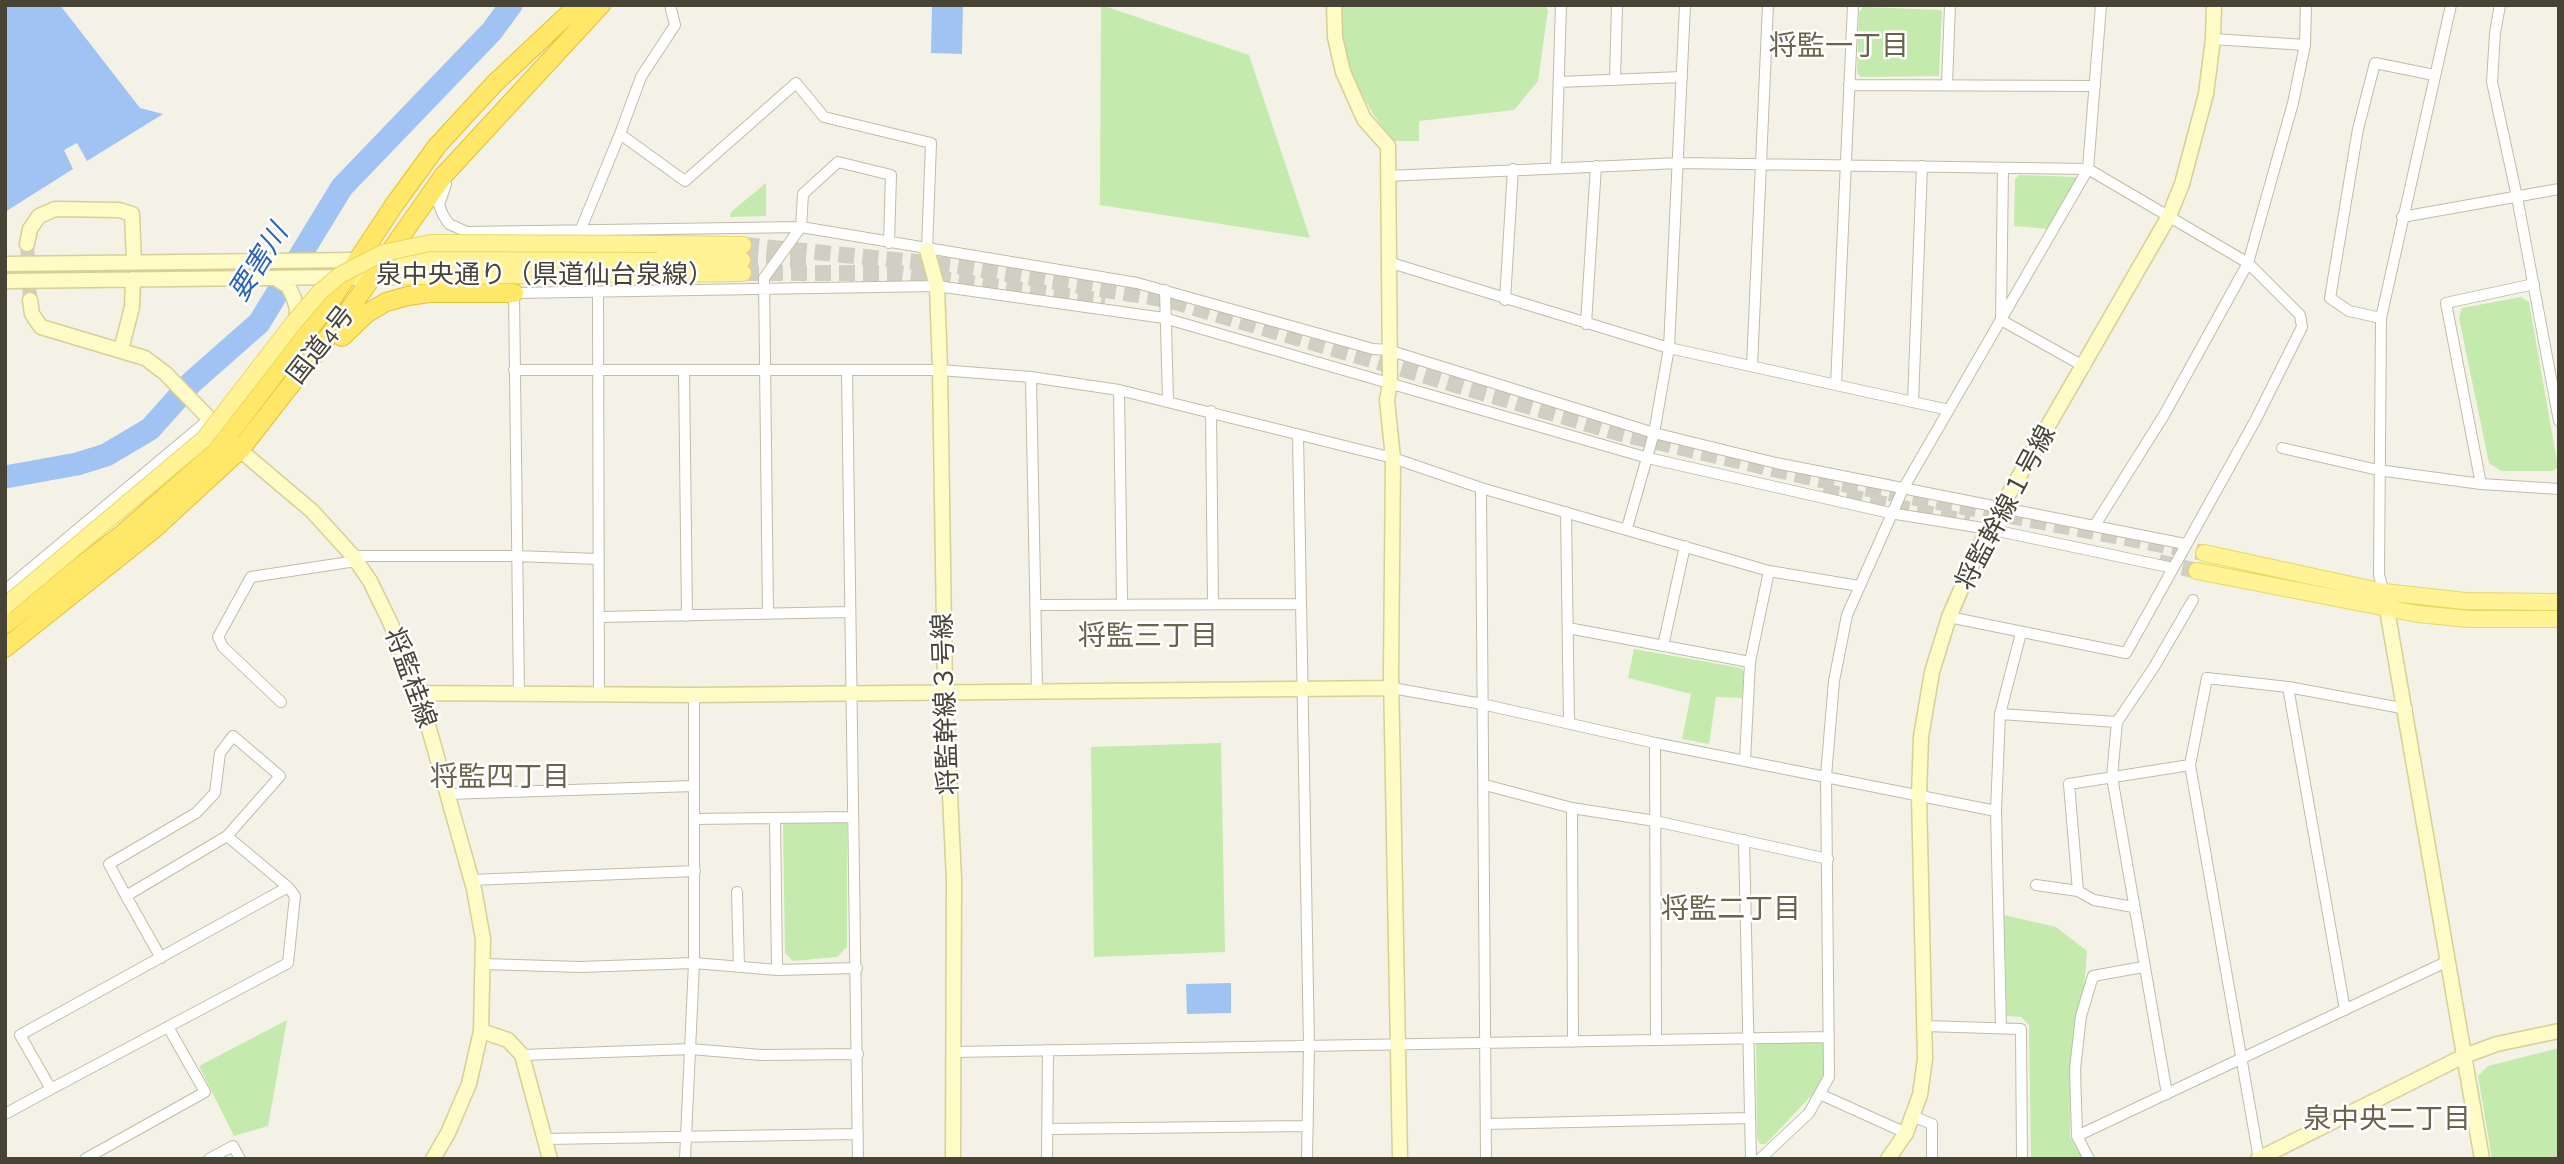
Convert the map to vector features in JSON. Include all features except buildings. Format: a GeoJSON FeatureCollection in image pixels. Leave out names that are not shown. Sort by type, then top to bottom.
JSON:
{"type":"FeatureCollection","features":[{"type":"Feature","properties":{"kind":"highway","name":"国道4号"},"geometry":{"type":"LineString","coordinates":[[5,624],[120,536],[200,466],[227,437],[286,360],[438,146],[495,83],[578,5]]}},
{"type":"Feature","properties":{"kind":"highway","name":"国道4号"},"geometry":{"type":"LineString","coordinates":[[5,649],[153,530],[240,450],[374,276],[459,158],[601,5]]}},
{"type":"Feature","properties":{"kind":"highway"},"geometry":{"type":"LineString","coordinates":[[299,374],[318,367],[354,323],[386,302],[429,293],[514,293]]}},
{"type":"Feature","properties":{"kind":"main road"},"geometry":{"type":"LineString","coordinates":[[5,606],[204,439],[295,321],[340,275],[383,253],[430,243],[657,244],[743,260]]}},
{"type":"Feature","properties":{"kind":"main road","name":"泉中央通り（県道仙台泉線）"},"geometry":{"type":"LineString","coordinates":[[357,260],[743,260]]}},
{"type":"Feature","properties":{"kind":"main road","name":"泉中央通り（県道仙台泉線）"},"geometry":{"type":"LineString","coordinates":[[346,277],[743,260]]}},
{"type":"Feature","properties":{"kind":"main road"},"geometry":{"type":"LineString","coordinates":[[2204,553],[2384,592],[2465,601],[2559,602]]}},
{"type":"Feature","properties":{"kind":"main road"},"geometry":{"type":"LineString","coordinates":[[2197,570],[2388,609],[2469,619],[2559,619]]}},
{"type":"Feature","properties":{"kind":"street"},"geometry":{"type":"LineString","coordinates":[[580,231],[641,78],[675,25],[670,5]]}},
{"type":"Feature","properties":{"kind":"street"},"geometry":{"type":"LineString","coordinates":[[1334,5],[1335,37],[1343,72],[1364,119],[1388,146],[1390,383],[1387,400],[1393,458],[1391,688],[1399,1159]]}},
{"type":"Feature","properties":{"kind":"street"},"geometry":{"type":"LineString","coordinates":[[1556,168],[1561,5]]}},
{"type":"Feature","properties":{"kind":"street"},"geometry":{"type":"LineString","coordinates":[[1615,80],[1617,5]]}},
{"type":"Feature","properties":{"kind":"street"},"geometry":{"type":"LineString","coordinates":[[1627,528],[1654,433],[1669,348],[1685,5]]}},
{"type":"Feature","properties":{"kind":"street"},"geometry":{"type":"LineString","coordinates":[[1752,366],[1768,5]]}},
{"type":"Feature","properties":{"kind":"street"},"geometry":{"type":"LineString","coordinates":[[1836,385],[1853,5]]}},
{"type":"Feature","properties":{"kind":"street"},"geometry":{"type":"LineString","coordinates":[[1947,85],[1950,5]]}},
{"type":"Feature","properties":{"kind":"street"},"geometry":{"type":"LineString","coordinates":[[1760,1159],[1809,1113],[1822,1095],[1829,1077],[1826,776],[1835,681],[1847,615],[1890,513],[2088,169],[2101,5]]}},
{"type":"Feature","properties":{"kind":"street","name":"将監幹線１号線"},"geometry":{"type":"LineString","coordinates":[[1888,1159],[1906,1133],[1920,1095],[1925,1026],[1919,795],[1921,737],[1932,672],[1949,617],[1989,529],[2085,367],[2167,218],[2182,184],[2206,94],[2214,5]]}},
{"type":"Feature","properties":{"kind":"street"},"geometry":{"type":"LineString","coordinates":[[2095,525],[2164,415],[2248,264],[2274,179],[2305,46],[2306,5]]}},
{"type":"Feature","properties":{"kind":"street"},"geometry":{"type":"LineString","coordinates":[[2451,5],[2381,318],[2379,575],[2407,709],[2481,1158]]}},
{"type":"Feature","properties":{"kind":"street"},"geometry":{"type":"LineString","coordinates":[[2500,5],[2494,33],[2492,82],[2517,197],[2559,421]]}},
{"type":"Feature","properties":{"kind":"street"},"geometry":{"type":"LineString","coordinates":[[2213,39],[2305,46]]}},
{"type":"Feature","properties":{"kind":"street"},"geometry":{"type":"LineString","coordinates":[[2381,318],[2349,311],[2330,298],[2358,129],[2375,63],[2434,75]]}},
{"type":"Feature","properties":{"kind":"street"},"geometry":{"type":"LineString","coordinates":[[1559,82],[1682,77]]}},
{"type":"Feature","properties":{"kind":"street"},"geometry":{"type":"LineString","coordinates":[[620,134],[685,181],[796,83],[824,117],[931,143],[927,250]]}},
{"type":"Feature","properties":{"kind":"street"},"geometry":{"type":"LineString","coordinates":[[1849,85],[2095,86]]}},
{"type":"Feature","properties":{"kind":"street"},"geometry":{"type":"LineString","coordinates":[[459,158],[440,195],[439,205],[445,218],[458,230],[801,227],[927,250],[1082,273],[1165,290],[1373,349],[1388,350],[1654,433],[1776,463],[2185,544]]}},
{"type":"Feature","properties":{"kind":"street"},"geometry":{"type":"LineString","coordinates":[[768,614],[764,278],[801,227],[803,194],[838,162],[891,176],[890,243]]}},
{"type":"Feature","properties":{"kind":"street"},"geometry":{"type":"LineString","coordinates":[[1387,176],[1679,163],[2088,169],[2248,264],[2300,315],[2302,327],[2255,421],[2126,653],[1949,617]]}},
{"type":"Feature","properties":{"kind":"street"},"geometry":{"type":"LineString","coordinates":[[1586,324],[1595,166]]}},
{"type":"Feature","properties":{"kind":"street"},"geometry":{"type":"LineString","coordinates":[[1913,402],[1922,166]]}},
{"type":"Feature","properties":{"kind":"street"},"geometry":{"type":"LineString","coordinates":[[2001,320],[2003,167]]}},
{"type":"Feature","properties":{"kind":"street"},"geometry":{"type":"LineString","coordinates":[[1505,300],[1513,169]]}},
{"type":"Feature","properties":{"kind":"street"},"geometry":{"type":"LineString","coordinates":[[2402,218],[2559,189]]}},
{"type":"Feature","properties":{"kind":"street"},"geometry":{"type":"LineString","coordinates":[[27,244],[30,229],[39,216],[55,209],[119,209],[132,214],[134,262]]}},
{"type":"Feature","properties":{"kind":"street","name":"将監幹線３号線"},"geometry":{"type":"LineString","coordinates":[[927,250],[937,286],[940,370],[944,691],[954,879],[953,1159]]}},
{"type":"Feature","properties":{"kind":"street"},"geometry":{"type":"LineString","coordinates":[[5,264],[357,260]]}},
{"type":"Feature","properties":{"kind":"street"},"geometry":{"type":"LineString","coordinates":[[1388,262],[1669,348],[1949,410]]}},
{"type":"Feature","properties":{"kind":"street"},"geometry":{"type":"LineString","coordinates":[[5,281],[346,277]]}},
{"type":"Feature","properties":{"kind":"street"},"geometry":{"type":"LineString","coordinates":[[270,278],[288,286],[297,308],[295,335],[286,360]]}},
{"type":"Feature","properties":{"kind":"street"},"geometry":{"type":"LineString","coordinates":[[121,350],[132,307],[133,279]]}},
{"type":"Feature","properties":{"kind":"street"},"geometry":{"type":"LineString","coordinates":[[2482,484],[2446,303],[2534,284]]}},
{"type":"Feature","properties":{"kind":"street"},"geometry":{"type":"LineString","coordinates":[[519,695],[514,293],[937,286],[1164,318],[1648,457],[1890,513],[1989,529],[2173,568]]}},
{"type":"Feature","properties":{"kind":"street"},"geometry":{"type":"LineString","coordinates":[[1165,290],[1168,400]]}},
{"type":"Feature","properties":{"kind":"street"},"geometry":{"type":"LineString","coordinates":[[598,292],[599,694]]}},
{"type":"Feature","properties":{"kind":"street","name":"将監桂線"},"geometry":{"type":"LineString","coordinates":[[30,300],[32,314],[41,327],[145,358],[165,373],[240,450],[312,511],[355,558],[390,622],[419,693],[471,880],[483,939],[481,1031],[469,1084],[449,1133],[433,1159]]}},
{"type":"Feature","properties":{"kind":"street"},"geometry":{"type":"LineString","coordinates":[[2001,320],[2085,367]]}},
{"type":"Feature","properties":{"kind":"street"},"geometry":{"type":"LineString","coordinates":[[514,370],[940,370],[1031,377],[1119,390],[1393,458],[1481,488],[1769,571],[1859,586]]}},
{"type":"Feature","properties":{"kind":"street"},"geometry":{"type":"LineString","coordinates":[[684,370],[687,616]]}},
{"type":"Feature","properties":{"kind":"street"},"geometry":{"type":"LineString","coordinates":[[847,371],[858,1159]]}},
{"type":"Feature","properties":{"kind":"street"},"geometry":{"type":"LineString","coordinates":[[1031,377],[1037,690]]}},
{"type":"Feature","properties":{"kind":"street"},"geometry":{"type":"LineString","coordinates":[[1119,390],[1122,604]]}},
{"type":"Feature","properties":{"kind":"street"},"geometry":{"type":"LineString","coordinates":[[1211,411],[1213,602]]}},
{"type":"Feature","properties":{"kind":"street"},"geometry":{"type":"LineString","coordinates":[[5,590],[204,416]]}},
{"type":"Feature","properties":{"kind":"street"},"geometry":{"type":"LineString","coordinates":[[1298,435],[1309,1046],[1307,1159]]}},
{"type":"Feature","properties":{"kind":"street"},"geometry":{"type":"LineString","coordinates":[[2282,448],[2378,470],[2482,484],[2559,489]]}},
{"type":"Feature","properties":{"kind":"street"},"geometry":{"type":"LineString","coordinates":[[1481,488],[1486,1159]]}},
{"type":"Feature","properties":{"kind":"street"},"geometry":{"type":"LineString","coordinates":[[1566,512],[1569,723]]}},
{"type":"Feature","properties":{"kind":"street"},"geometry":{"type":"LineString","coordinates":[[1663,646],[1685,546]]}},
{"type":"Feature","properties":{"kind":"street"},"geometry":{"type":"LineString","coordinates":[[281,702],[223,647],[218,636],[251,577],[355,558],[516,556],[597,559]]}},
{"type":"Feature","properties":{"kind":"street"},"geometry":{"type":"LineString","coordinates":[[1745,760],[1751,662],[1769,571]]}},
{"type":"Feature","properties":{"kind":"street"},"geometry":{"type":"LineString","coordinates":[[2167,1094],[2112,777],[2117,722],[2154,667],[2193,600]]}},
{"type":"Feature","properties":{"kind":"street"},"geometry":{"type":"LineString","coordinates":[[1036,606],[1213,602],[1300,604]]}},
{"type":"Feature","properties":{"kind":"street"},"geometry":{"type":"LineString","coordinates":[[600,617],[849,612]]}},
{"type":"Feature","properties":{"kind":"street"},"geometry":{"type":"LineString","coordinates":[[5,659],[41,618]]}},
{"type":"Feature","properties":{"kind":"street"},"geometry":{"type":"LineString","coordinates":[[1568,628],[1751,662]]}},
{"type":"Feature","properties":{"kind":"street"},"geometry":{"type":"LineString","coordinates":[[2001,1027],[1996,811],[2000,714],[2021,633]]}},
{"type":"Feature","properties":{"kind":"street"},"geometry":{"type":"LineString","coordinates":[[2407,709],[2288,687],[2207,678],[2190,765],[2259,1158],[2464,1056],[2497,1044],[2559,1031]]}},
{"type":"Feature","properties":{"kind":"street"},"geometry":{"type":"LineString","coordinates":[[2288,687],[2345,1010]]}},
{"type":"Feature","properties":{"kind":"street"},"geometry":{"type":"LineString","coordinates":[[419,693],[694,695],[1391,688],[1482,704],[1655,743],[1996,811]]}},
{"type":"Feature","properties":{"kind":"street"},"geometry":{"type":"LineString","coordinates":[[685,1159],[694,963],[694,695]]}},
{"type":"Feature","properties":{"kind":"street"},"geometry":{"type":"LineString","coordinates":[[2000,714],[2117,722]]}},
{"type":"Feature","properties":{"kind":"street"},"geometry":{"type":"LineString","coordinates":[[126,896],[227,836],[280,776],[233,736],[220,753],[215,793],[202,806],[109,864],[126,896],[160,958]]}},
{"type":"Feature","properties":{"kind":"street"},"geometry":{"type":"LineString","coordinates":[[1655,743],[1656,1040]]}},
{"type":"Feature","properties":{"kind":"street"},"geometry":{"type":"LineString","coordinates":[[2078,891],[2069,784],[2190,765]]}},
{"type":"Feature","properties":{"kind":"street"},"geometry":{"type":"LineString","coordinates":[[1485,785],[1572,808],[1655,821],[1828,859]]}},
{"type":"Feature","properties":{"kind":"street"},"geometry":{"type":"LineString","coordinates":[[447,794],[694,786]]}},
{"type":"Feature","properties":{"kind":"street"},"geometry":{"type":"LineString","coordinates":[[1572,808],[1573,1042]]}},
{"type":"Feature","properties":{"kind":"street"},"geometry":{"type":"LineString","coordinates":[[694,819],[853,817]]}},
{"type":"Feature","properties":{"kind":"street"},"geometry":{"type":"LineString","coordinates":[[775,818],[777,970]]}},
{"type":"Feature","properties":{"kind":"street"},"geometry":{"type":"LineString","coordinates":[[5,1114],[288,963],[295,896],[288,887],[227,836]]}},
{"type":"Feature","properties":{"kind":"street"},"geometry":{"type":"LineString","coordinates":[[1744,840],[1751,1159]]}},
{"type":"Feature","properties":{"kind":"street"},"geometry":{"type":"LineString","coordinates":[[471,880],[695,871]]}},
{"type":"Feature","properties":{"kind":"street"},"geometry":{"type":"LineString","coordinates":[[2036,885],[2078,891],[2094,900],[2133,907]]}},
{"type":"Feature","properties":{"kind":"street"},"geometry":{"type":"LineString","coordinates":[[51,1089],[20,1035],[288,887]]}},
{"type":"Feature","properties":{"kind":"street"},"geometry":{"type":"LineString","coordinates":[[737,892],[739,967]]}},
{"type":"Feature","properties":{"kind":"street"},"geometry":{"type":"LineString","coordinates":[[2077,1136],[2448,961]]}},
{"type":"Feature","properties":{"kind":"street"},"geometry":{"type":"LineString","coordinates":[[484,964],[580,967],[694,963],[777,970],[857,968]]}},
{"type":"Feature","properties":{"kind":"street"},"geometry":{"type":"LineString","coordinates":[[2089,1159],[2077,1136],[2075,1069],[2081,1016],[2093,976],[2143,967]]}},
{"type":"Feature","properties":{"kind":"street"},"geometry":{"type":"LineString","coordinates":[[1925,1026],[2021,1029],[2022,1159]]}},
{"type":"Feature","properties":{"kind":"street"},"geometry":{"type":"LineString","coordinates":[[85,1159],[205,1092],[168,1027]]}},
{"type":"Feature","properties":{"kind":"street"},"geometry":{"type":"LineString","coordinates":[[481,1031],[508,1040],[522,1055],[550,1159]]}},
{"type":"Feature","properties":{"kind":"street"},"geometry":{"type":"LineString","coordinates":[[953,1052],[1829,1037]]}},
{"type":"Feature","properties":{"kind":"street"},"geometry":{"type":"LineString","coordinates":[[522,1055],[691,1049],[761,1055],[858,1054]]}},
{"type":"Feature","properties":{"kind":"street"},"geometry":{"type":"LineString","coordinates":[[1047,1159],[1048,1050]]}},
{"type":"Feature","properties":{"kind":"street"},"geometry":{"type":"LineString","coordinates":[[1822,1095],[1906,1133]]}},
{"type":"Feature","properties":{"kind":"street"},"geometry":{"type":"LineString","coordinates":[[1912,1116],[1932,1124],[1932,1159]]}},
{"type":"Feature","properties":{"kind":"street"},"geometry":{"type":"LineString","coordinates":[[1486,1124],[1750,1118]]}},
{"type":"Feature","properties":{"kind":"street"},"geometry":{"type":"LineString","coordinates":[[1047,1129],[1308,1126]]}},
{"type":"Feature","properties":{"kind":"street"},"geometry":{"type":"LineString","coordinates":[[544,1139],[858,1134]]}},
{"type":"Feature","properties":{"kind":"street"},"geometry":{"type":"LineString","coordinates":[[209,1159],[233,1146],[240,1159]]}},
{"type":"Feature","properties":{"kind":"green space"},"geometry":{"type":"Polygon","coordinates":[[[1101,5],[1249,55],[1310,238],[1100,205],[1101,5]]]}},
{"type":"Feature","properties":{"kind":"green space"},"geometry":{"type":"Polygon","coordinates":[[[1544,5],[1548,10],[1538,81],[1514,110],[1419,121],[1419,141],[1393,141],[1373,114],[1350,72],[1342,41],[1339,6],[1544,5]]]}},
{"type":"Feature","properties":{"kind":"green space"},"geometry":{"type":"Polygon","coordinates":[[[1863,7],[1942,10],[1939,76],[1861,77],[1857,73],[1859,13],[1863,7]]]}},
{"type":"Feature","properties":{"kind":"green space"},"geometry":{"type":"Polygon","coordinates":[[[2019,175],[2076,177],[2051,229],[2014,226],[2015,179],[2019,175]]]}},
{"type":"Feature","properties":{"kind":"green space"},"geometry":{"type":"Polygon","coordinates":[[[766,183],[766,216],[730,217],[731,212],[766,183]]]}},
{"type":"Feature","properties":{"kind":"green space"},"geometry":{"type":"Polygon","coordinates":[[[2521,297],[2529,302],[2558,467],[2553,471],[2501,471],[2489,463],[2459,318],[2462,308],[2521,297]]]}},
{"type":"Feature","properties":{"kind":"green space"},"geometry":{"type":"Polygon","coordinates":[[[1634,649],[1741,668],[1745,673],[1742,698],[1716,697],[1709,744],[1682,739],[1691,694],[1628,678],[1634,649]]]}},
{"type":"Feature","properties":{"kind":"green space"},"geometry":{"type":"Polygon","coordinates":[[[1221,743],[1225,952],[1094,957],[1091,747],[1221,743]]]}},
{"type":"Feature","properties":{"kind":"green space"},"geometry":{"type":"Polygon","coordinates":[[[843,819],[847,824],[847,947],[837,957],[793,961],[785,953],[783,825],[787,821],[843,819]]]}},
{"type":"Feature","properties":{"kind":"green space"},"geometry":{"type":"Polygon","coordinates":[[[2004,915],[2056,927],[2087,951],[2084,990],[2071,1057],[2070,1137],[2084,1159],[2031,1159],[2029,1025],[2021,1017],[2007,1016],[2004,915]]]}},
{"type":"Feature","properties":{"kind":"green space"},"geometry":{"type":"Polygon","coordinates":[[[287,1020],[268,1126],[234,1136],[199,1066],[287,1020]]]}},
{"type":"Feature","properties":{"kind":"green space"},"geometry":{"type":"Polygon","coordinates":[[[1819,1041],[1826,1046],[1827,1072],[1822,1084],[1766,1144],[1760,1144],[1757,1138],[1756,1042],[1819,1041]]]}},
{"type":"Feature","properties":{"kind":"green space"},"geometry":{"type":"Polygon","coordinates":[[[2559,1048],[2559,1159],[2492,1159],[2478,1076],[2488,1066],[2559,1048]]]}},
{"type":"Feature","properties":{"kind":"water"},"geometry":{"type":"Polygon","coordinates":[[[5,5],[60,5],[140,108],[163,114],[87,161],[77,143],[64,150],[73,169],[5,212],[5,5]]]}},
{"type":"Feature","properties":{"kind":"water"},"geometry":{"type":"Polygon","coordinates":[[[932,5],[963,5],[962,54],[931,53],[932,5]]]}},
{"type":"Feature","properties":{"kind":"water"},"geometry":{"type":"Polygon","coordinates":[[[1231,983],[1231,1013],[1187,1014],[1186,984],[1231,983]]]}},
{"type":"Feature","properties":{"kind":"waterway","name":"要害川"},"geometry":{"type":"LineString","coordinates":[[5,477],[77,464],[106,455],[150,429],[192,382],[259,323],[342,187],[492,31],[511,5]]}},
{"type":"Feature","properties":{"kind":"tunnel"},"geometry":{"type":"LineString","coordinates":[[27,244],[30,300]]}},
{"type":"Feature","properties":{"kind":"tunnel"},"geometry":{"type":"LineString","coordinates":[[743,245],[956,266],[1168,300],[1622,434],[1812,478],[2204,553]]}},
{"type":"Feature","properties":{"kind":"tunnel"},"geometry":{"type":"LineString","coordinates":[[742,260],[808,260]]}},
{"type":"Feature","properties":{"kind":"tunnel"},"geometry":{"type":"LineString","coordinates":[[743,273],[897,273],[1105,301]]}},
{"type":"Feature","properties":{"kind":"tunnel"},"geometry":{"type":"LineString","coordinates":[[1823,491],[1969,522]]}},
{"type":"Feature","properties":{"kind":"tunnel"},"geometry":{"type":"LineString","coordinates":[[2159,562],[2197,571]]}},
{"type":"Feature","properties":{"kind":"district","name":"将監一丁目"},"geometry":{"type":"Point","coordinates":[1839,47]}},
{"type":"Feature","properties":{"kind":"district","name":"将監三丁目"},"geometry":{"type":"Point","coordinates":[1148,637]}},
{"type":"Feature","properties":{"kind":"district","name":"将監四丁目"},"geometry":{"type":"Point","coordinates":[500,778]}},
{"type":"Feature","properties":{"kind":"district","name":"将監二丁目"},"geometry":{"type":"Point","coordinates":[1731,910]}},
{"type":"Feature","properties":{"kind":"district","name":"泉中央二丁目"},"geometry":{"type":"Point","coordinates":[2387,1120]}}]}
